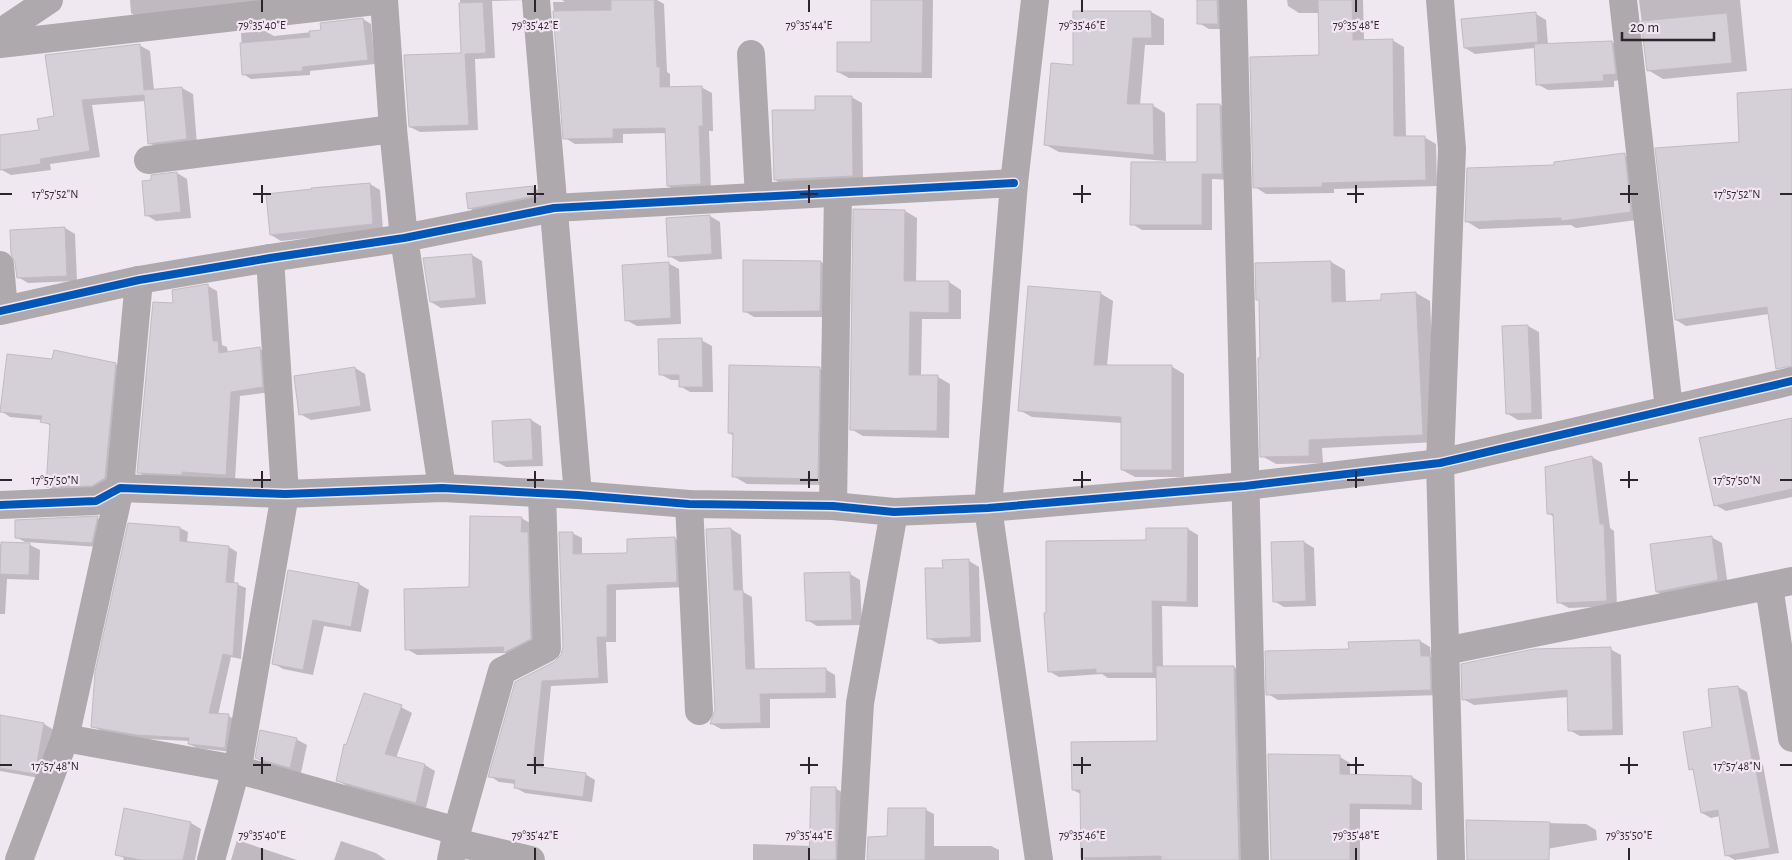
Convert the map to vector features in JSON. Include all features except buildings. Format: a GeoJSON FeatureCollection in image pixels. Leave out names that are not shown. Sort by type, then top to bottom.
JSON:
{"type":"FeatureCollection","features":[{"type":"Feature","properties":{"kind":"street"},"geometry":{"type":"LineString","coordinates":[[0,33],[49,0]]}},
{"type":"Feature","properties":{"kind":"street"},"geometry":{"type":"LineString","coordinates":[[0,44],[384,0],[393,129],[404,238],[442,488]]}},
{"type":"Feature","properties":{"kind":"street"},"geometry":{"type":"LineString","coordinates":[[536,0],[578,495]]}},
{"type":"Feature","properties":{"kind":"street"},"geometry":{"type":"LineString","coordinates":[[1035,0],[1014,184],[988,508],[1039,860]]}},
{"type":"Feature","properties":{"kind":"street"},"geometry":{"type":"LineString","coordinates":[[1233,0],[1255,860]]}},
{"type":"Feature","properties":{"kind":"street"},"geometry":{"type":"LineString","coordinates":[[1440,0],[1452,149],[1440,463],[1451,860]]}},
{"type":"Feature","properties":{"kind":"street"},"geometry":{"type":"LineString","coordinates":[[1623,0],[1669,409]]}},
{"type":"Feature","properties":{"kind":"street"},"geometry":{"type":"LineString","coordinates":[[751,54],[759,197]]}},
{"type":"Feature","properties":{"kind":"street"},"geometry":{"type":"LineString","coordinates":[[148,160],[393,129]]}},
{"type":"Feature","properties":{"kind":"street"},"geometry":{"type":"LineString","coordinates":[[0,265],[2,310],[139,280],[404,238],[554,208],[1014,184]]}},
{"type":"Feature","properties":{"kind":"street"},"geometry":{"type":"LineString","coordinates":[[833,506],[838,193]]}},
{"type":"Feature","properties":{"kind":"street"},"geometry":{"type":"LineString","coordinates":[[211,860],[240,755],[285,494],[270,258]]}},
{"type":"Feature","properties":{"kind":"street"},"geometry":{"type":"LineString","coordinates":[[19,860],[65,738],[120,488],[139,280]]}},
{"type":"Feature","properties":{"kind":"street"},"geometry":{"type":"LineString","coordinates":[[0,505],[96,501],[120,488],[285,494],[442,488],[578,495],[689,504],[833,506],[894,512],[988,508],[1245,486],[1440,463],[1792,381]]}},
{"type":"Feature","properties":{"kind":"street"},"geometry":{"type":"LineString","coordinates":[[454,845],[502,672],[547,648],[542,494]]}},
{"type":"Feature","properties":{"kind":"street"},"geometry":{"type":"LineString","coordinates":[[689,504],[699,710]]}},
{"type":"Feature","properties":{"kind":"street"},"geometry":{"type":"LineString","coordinates":[[851,860],[860,703],[894,512]]}},
{"type":"Feature","properties":{"kind":"street"},"geometry":{"type":"LineString","coordinates":[[1445,651],[1781,583],[1792,738]]}},
{"type":"Feature","properties":{"kind":"street"},"geometry":{"type":"LineString","coordinates":[[65,738],[236,769],[454,845],[532,860]]}},
{"type":"Feature","properties":{"kind":"cycle path"},"geometry":{"type":"LineString","coordinates":[[0,311],[139,280],[404,238],[554,208],[1014,183]]}},
{"type":"Feature","properties":{"kind":"cycle path"},"geometry":{"type":"LineString","coordinates":[[0,505],[96,501],[120,488],[285,494],[442,488],[578,495],[689,504],[833,506],[894,512],[988,508],[1245,486],[1440,463],[1792,381]]}}]}
